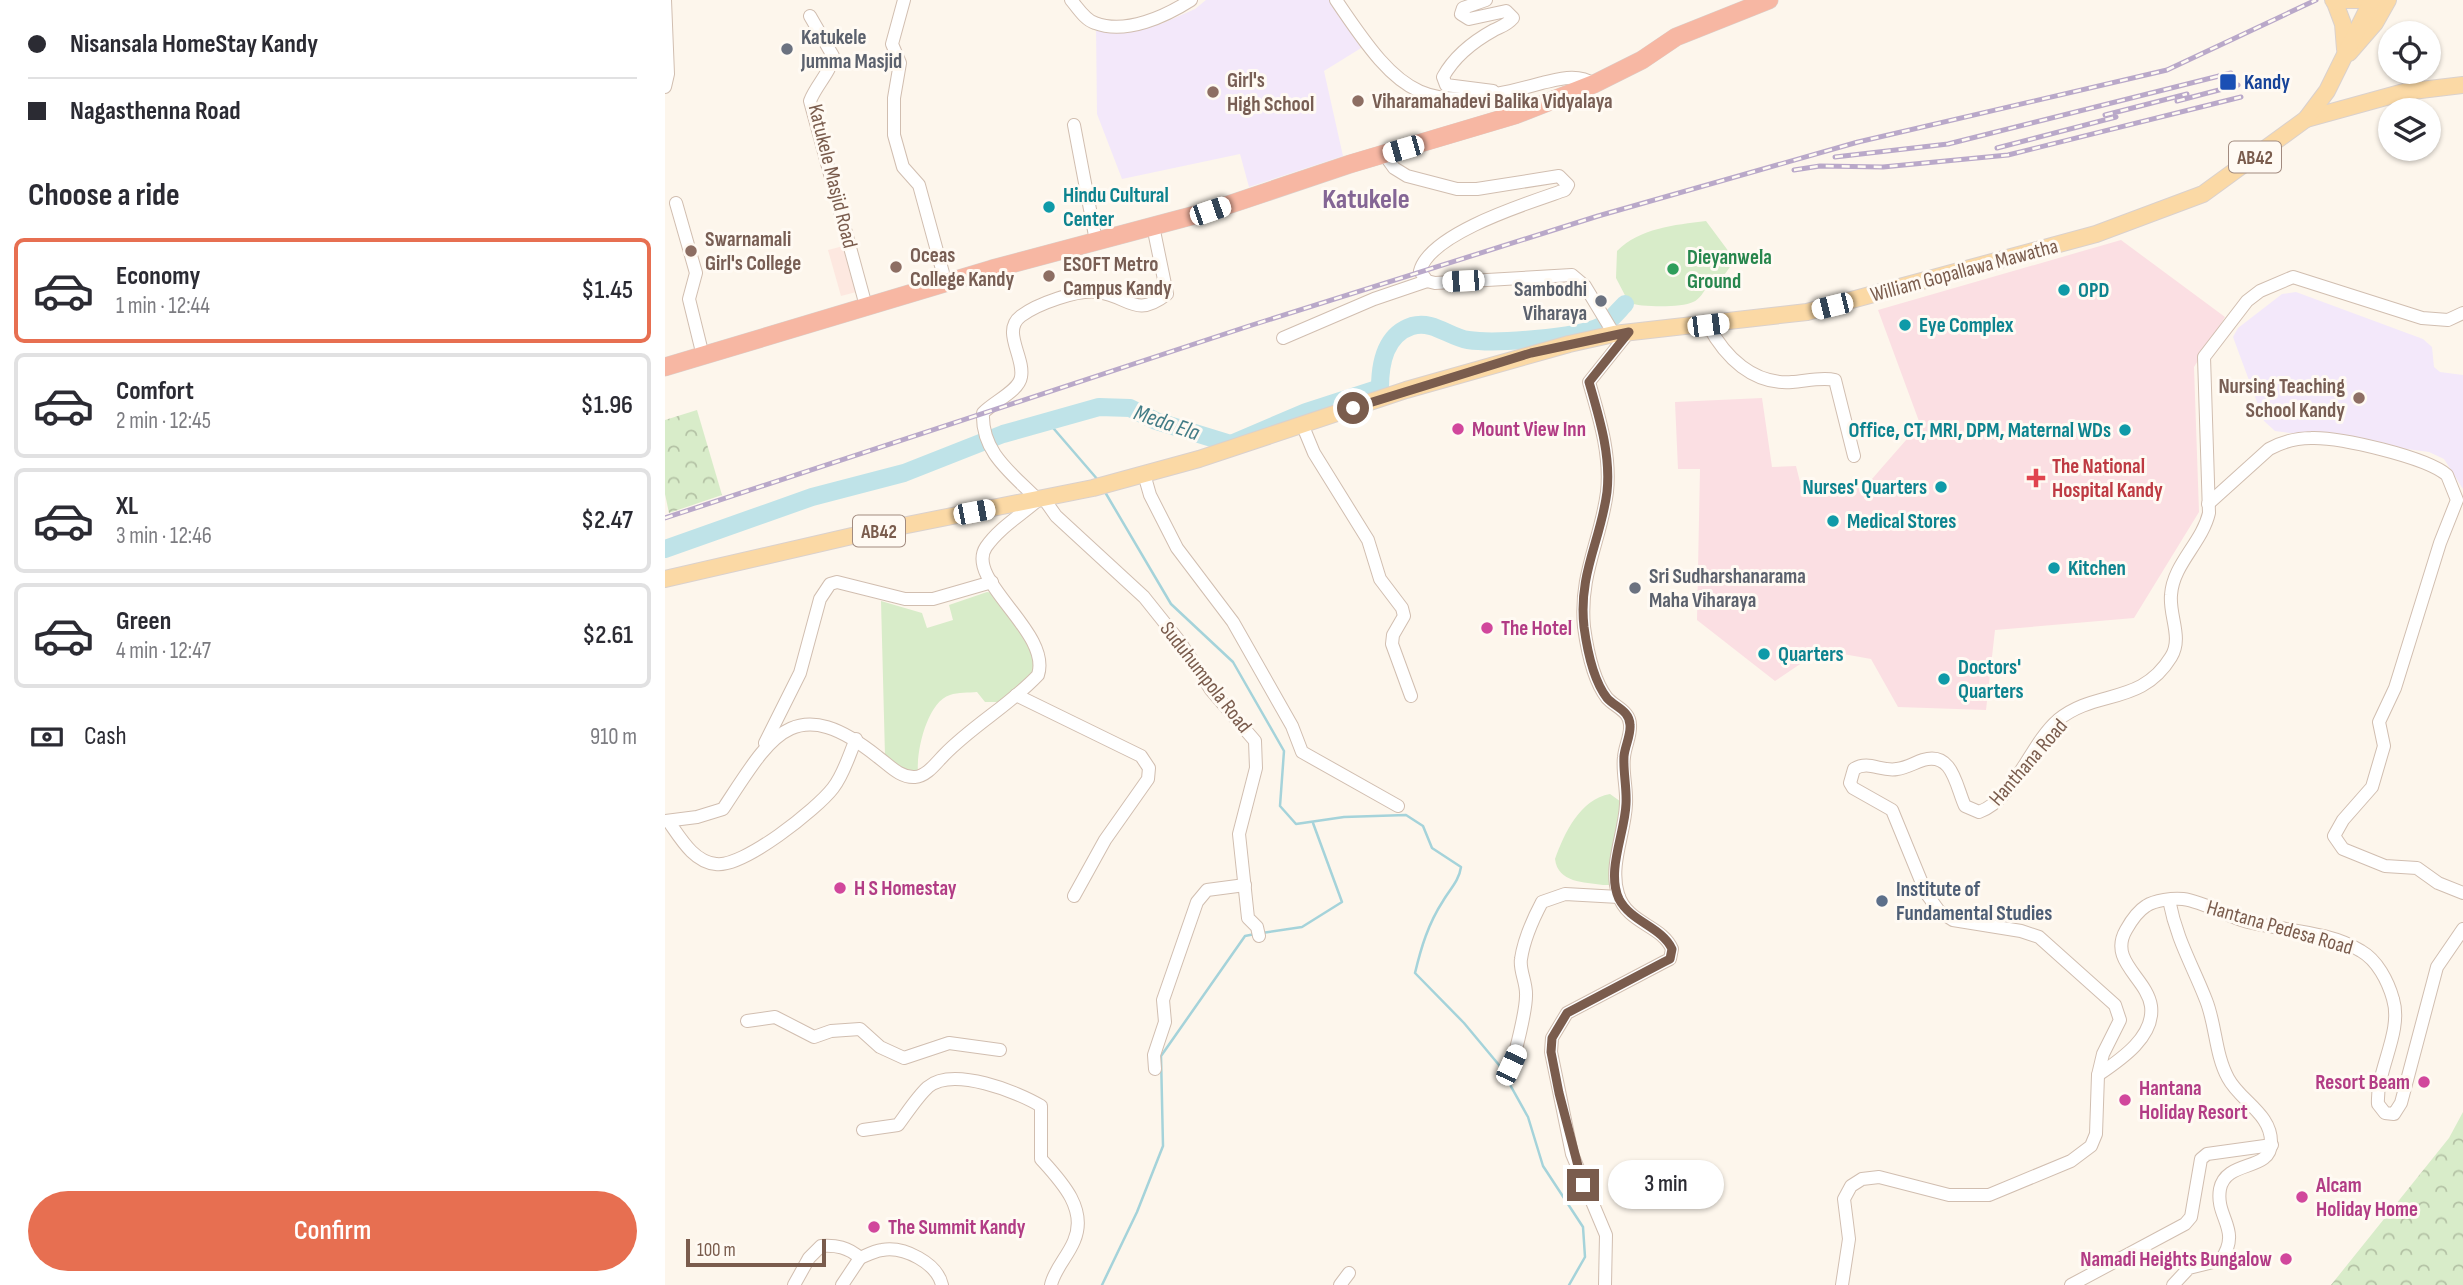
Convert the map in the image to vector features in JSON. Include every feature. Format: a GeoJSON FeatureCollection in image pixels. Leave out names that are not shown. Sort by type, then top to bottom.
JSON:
{"type":"FeatureCollection","features":[{"type":"Feature","properties":{"kind":"highway"},"geometry":{"type":"LineString","coordinates":[[665,367],[866,306],[1153,226],[1515,115],[1594,84],[1642,60],[1676,37],[1769,0]]}},
{"type":"Feature","properties":{"kind":"main road"},"geometry":{"type":"LineString","coordinates":[[2342,57],[2343,24],[2334,0],[2372,0]]}},
{"type":"Feature","properties":{"kind":"main road","name":"William Gopallawa Mawatha"},"geometry":{"type":"LineString","coordinates":[[665,579],[840,538],[1093,488],[1615,327],[1708,325],[1807,312],[2096,234],[2203,194],[2307,120],[2327,91],[2372,0]]}},
{"type":"Feature","properties":{"kind":"main road"},"geometry":{"type":"LineString","coordinates":[[2307,120],[2404,92],[2463,85]]}},
{"type":"Feature","properties":{"kind":"main road"},"geometry":{"type":"LineString","coordinates":[[2327,91],[2347,107]]}},
{"type":"Feature","properties":{"kind":"street"},"geometry":{"type":"LineString","coordinates":[[665,87],[668,74],[666,0]]}},
{"type":"Feature","properties":{"kind":"street"},"geometry":{"type":"LineString","coordinates":[[894,0],[899,14]]}},
{"type":"Feature","properties":{"kind":"street"},"geometry":{"type":"LineString","coordinates":[[904,0],[892,44],[901,64],[894,98],[894,135],[903,167],[919,185],[946,284]]}},
{"type":"Feature","properties":{"kind":"street"},"geometry":{"type":"LineString","coordinates":[[1071,0],[1095,23],[1127,26],[1157,18],[1191,0]]}},
{"type":"Feature","properties":{"kind":"street"},"geometry":{"type":"LineString","coordinates":[[1336,0],[1396,77],[1433,98],[1456,101],[1504,94],[1563,78],[1578,78],[1594,84]]}},
{"type":"Feature","properties":{"kind":"street"},"geometry":{"type":"LineString","coordinates":[[1486,0],[1463,8],[1461,14],[1469,19],[1506,11],[1513,18],[1507,25],[1492,31],[1452,60],[1443,77],[1446,85],[1504,94]]}},
{"type":"Feature","properties":{"kind":"street","name":"Katukele Masjid Road"},"geometry":{"type":"LineString","coordinates":[[810,16],[834,56],[832,64],[815,87],[810,102],[866,306]]}},
{"type":"Feature","properties":{"kind":"street"},"geometry":{"type":"LineString","coordinates":[[1074,125],[1096,241]]}},
{"type":"Feature","properties":{"kind":"street"},"geometry":{"type":"LineString","coordinates":[[1384,155],[1394,168],[1407,176],[1457,190],[1553,175],[1559,176],[1567,186],[1565,190],[1506,211],[1439,243],[1424,258],[1420,271],[1427,281]]}},
{"type":"Feature","properties":{"kind":"street"},"geometry":{"type":"LineString","coordinates":[[676,203],[696,273],[689,299],[703,356]]}},
{"type":"Feature","properties":{"kind":"street","name":"Suduhumpola Road"},"geometry":{"type":"LineString","coordinates":[[1153,226],[1167,294],[1147,307],[1136,306],[1095,291],[1042,304],[1019,317],[1012,332],[1022,376],[1019,385],[983,413],[982,431],[988,448],[1056,516],[1144,597],[1180,642],[1211,690],[1255,741],[1256,768],[1239,834],[1248,918],[1258,933]]}},
{"type":"Feature","properties":{"kind":"street"},"geometry":{"type":"LineString","coordinates":[[1283,338],[1374,299],[1427,281],[1572,275],[1580,280],[1615,327],[1589,382],[1603,431],[1607,493],[1584,579],[1584,628],[1595,676],[1607,698],[1627,714],[1630,724],[1623,763],[1626,806],[1615,872],[1619,898],[1636,920],[1669,942],[1672,949],[1670,959],[1567,1013],[1552,1038],[1551,1052],[1572,1154],[1606,1235],[1605,1285]]}},
{"type":"Feature","properties":{"kind":"street","name":"Hanthana Road"},"geometry":{"type":"LineString","coordinates":[[1842,1285],[1849,1239],[1844,1199],[1851,1186],[1862,1179],[1879,1177],[1971,1197],[1989,1195],[2071,1161],[2091,1146],[2096,1134],[2098,1075],[2103,1054],[2120,1020],[2115,1005],[2039,937],[2021,931],[1953,920],[1939,911],[1921,883],[1892,810],[1853,788],[1850,776],[1861,764],[1897,769],[1926,759],[1939,759],[1952,770],[1965,806],[1979,812],[1989,809],[2058,720],[2081,708],[2139,690],[2157,676],[2169,661],[2177,644],[2171,594],[2182,565],[2207,523],[2209,504],[2204,357],[2247,301],[2260,291],[2293,277],[2422,318],[2448,320],[2463,313]]}},
{"type":"Feature","properties":{"kind":"street"},"geometry":{"type":"LineString","coordinates":[[1708,325],[1723,350],[1754,376],[1775,382],[1835,380],[1854,456]]}},
{"type":"Feature","properties":{"kind":"street"},"geometry":{"type":"LineString","coordinates":[[1302,424],[1314,453],[1368,540],[1380,579],[1402,608],[1404,616],[1393,635],[1392,644],[1411,696]]}},
{"type":"Feature","properties":{"kind":"street"},"geometry":{"type":"LineString","coordinates":[[2209,504],[2269,449],[2280,443],[2312,438],[2333,439],[2424,462],[2447,475],[2457,500],[2440,543],[2395,688],[2379,722],[2384,746],[2372,787],[2343,820],[2334,836],[2336,844],[2343,849],[2385,866],[2417,868],[2463,893]]}},
{"type":"Feature","properties":{"kind":"street"},"geometry":{"type":"LineString","coordinates":[[1143,474],[1150,495],[1177,548],[1233,622],[1292,726],[1302,752],[1398,806]]}},
{"type":"Feature","properties":{"kind":"street"},"geometry":{"type":"LineString","coordinates":[[761,751],[773,738],[790,728],[816,725],[841,730],[902,775],[916,777],[928,772],[965,734],[1016,695],[1038,675],[1041,666],[1036,643],[986,573],[984,550],[999,532],[1041,500]]}},
{"type":"Feature","properties":{"kind":"street"},"geometry":{"type":"LineString","coordinates":[[856,739],[832,789],[777,834],[735,861],[717,865],[701,859],[686,846],[667,821],[723,809],[761,751],[800,673],[820,598],[830,584],[837,582],[905,599],[933,599],[992,583]]}},
{"type":"Feature","properties":{"kind":"street"},"geometry":{"type":"LineString","coordinates":[[1016,695],[1141,756],[1149,768],[1147,779],[1105,840],[1074,896]]}},
{"type":"Feature","properties":{"kind":"street"},"geometry":{"type":"LineString","coordinates":[[1155,1069],[1154,1055],[1165,1022],[1163,1000],[1197,902],[1207,890],[1245,885]]}},
{"type":"Feature","properties":{"kind":"street"},"geometry":{"type":"LineString","coordinates":[[1511,1065],[1517,1050],[1518,1032],[1527,997],[1525,975],[1520,961],[1533,919],[1542,902],[1565,894],[1619,898]]}},
{"type":"Feature","properties":{"kind":"street"},"geometry":{"type":"LineString","coordinates":[[2098,1075],[2123,1059],[2148,1024],[2151,1007],[2145,990],[2127,966],[2120,948],[2123,936],[2131,920],[2147,905],[2169,900],[2183,952],[2207,1000],[2228,1077],[2265,1120],[2272,1145],[2269,1155],[2261,1161],[2234,1169],[2225,1176],[2220,1197],[2231,1234],[2229,1248],[2221,1260],[2189,1268],[2173,1285]]}},
{"type":"Feature","properties":{"kind":"street","name":"Hantana Pedesa Road"},"geometry":{"type":"LineString","coordinates":[[2169,900],[2188,901],[2246,921],[2333,939],[2360,950],[2374,960],[2394,1001],[2393,1027],[2378,1104],[2385,1113],[2394,1114],[2401,1103],[2437,967],[2463,929]]}},
{"type":"Feature","properties":{"kind":"street"},"geometry":{"type":"LineString","coordinates":[[747,1021],[775,1017],[814,1037],[831,1031],[860,1029],[880,1047],[904,1058],[949,1043],[1000,1050]]}},
{"type":"Feature","properties":{"kind":"street"},"geometry":{"type":"LineString","coordinates":[[863,1130],[898,1125],[930,1085],[953,1078],[1022,1094],[1041,1106],[1041,1160],[1066,1186],[1078,1214],[1076,1240],[1051,1285]]}},
{"type":"Feature","properties":{"kind":"street"},"geometry":{"type":"LineString","coordinates":[[2071,1285],[2185,1224],[2191,1217],[2201,1159],[2207,1154],[2272,1145]]}},
{"type":"Feature","properties":{"kind":"street"},"geometry":{"type":"LineString","coordinates":[[794,1285],[821,1245],[851,1250],[860,1258]]}},
{"type":"Feature","properties":{"kind":"street"},"geometry":{"type":"LineString","coordinates":[[842,1285],[860,1258],[884,1249],[905,1252],[935,1268],[942,1285]]}},
{"type":"Feature","properties":{"kind":"street"},"geometry":{"type":"LineString","coordinates":[[1341,1285],[1349,1273]]}},
{"type":"Feature","properties":{"kind":"shaded area","name":"Girl's High School"},"geometry":{"type":"Polygon","coordinates":[[[1206,0],[1335,0],[1366,45],[1324,71],[1343,156],[1249,187],[1240,154],[1122,179],[1097,114],[1096,26],[1130,29],[1161,24],[1195,9],[1206,0]]]}},
{"type":"Feature","properties":{"kind":"shaded area","name":"The National Hospital Kandy"},"geometry":{"type":"Polygon","coordinates":[[[2121,240],[2225,317],[2194,367],[2199,512],[2134,618],[1995,630],[1986,710],[1898,707],[1871,659],[1821,650],[1775,681],[1697,620],[1700,469],[1678,469],[1675,402],[1762,398],[1772,467],[1796,466],[1803,494],[1865,487],[1920,424],[1878,310],[2121,240]]]}},
{"type":"Feature","properties":{"kind":"shaded area"},"geometry":{"type":"Polygon","coordinates":[[[847,245],[860,291],[841,296],[828,250],[847,245]]]}},
{"type":"Feature","properties":{"kind":"shaded area","name":"Nursing Teaching School Kandy"},"geometry":{"type":"Polygon","coordinates":[[[2296,292],[2423,339],[2432,347],[2434,367],[2440,372],[2463,375],[2463,489],[2444,459],[2429,452],[2275,431],[2264,421],[2233,337],[2238,328],[2282,294],[2296,292]]]}},
{"type":"Feature","properties":{"kind":"green space","name":"Dieyanwela Ground"},"geometry":{"type":"Polygon","coordinates":[[[1706,221],[1735,260],[1722,278],[1707,285],[1697,299],[1687,304],[1661,306],[1629,303],[1616,278],[1617,251],[1647,232],[1706,221]]]}},
{"type":"Feature","properties":{"kind":"green space"},"geometry":{"type":"Polygon","coordinates":[[[697,410],[722,495],[669,513],[665,494],[665,420],[697,410]]]}},
{"type":"Feature","properties":{"kind":"green space"},"geometry":{"type":"Polygon","coordinates":[[[987,592],[993,593],[1037,654],[1034,679],[998,702],[985,702],[977,692],[953,694],[942,700],[929,717],[921,741],[918,773],[897,770],[885,756],[881,601],[922,613],[927,628],[953,620],[949,605],[987,592]]]}},
{"type":"Feature","properties":{"kind":"green space"},"geometry":{"type":"Polygon","coordinates":[[[1610,794],[1624,804],[1609,885],[1580,882],[1566,877],[1557,867],[1555,859],[1568,829],[1590,803],[1610,794]]]}},
{"type":"Feature","properties":{"kind":"green space"},"geometry":{"type":"Polygon","coordinates":[[[2463,1112],[2463,1285],[2331,1285],[2449,1138],[2463,1112]]]}},
{"type":"Feature","properties":{"kind":"waterway","name":"Meda Ela"},"geometry":{"type":"LineString","coordinates":[[665,549],[812,497],[904,473],[1003,434],[1099,407],[1130,408],[1156,421],[1231,444],[1306,412],[1380,388],[1381,369],[1390,343],[1403,330],[1412,326],[1427,325],[1468,340],[1536,339],[1574,334],[1601,326],[1625,304]]}},
{"type":"Feature","properties":{"kind":"waterway"},"geometry":{"type":"LineString","coordinates":[[1048,422],[1098,480]]}},
{"type":"Feature","properties":{"kind":"waterway"},"geometry":{"type":"LineString","coordinates":[[1105,492],[1171,604],[1233,662],[1284,751],[1280,806],[1296,824],[1344,817],[1406,815],[1423,826],[1432,848],[1461,867],[1456,881],[1429,927],[1415,973],[1464,1023],[1499,1065],[1528,1117],[1543,1166],[1583,1227],[1585,1257],[1569,1285]]}},
{"type":"Feature","properties":{"kind":"waterway"},"geometry":{"type":"LineString","coordinates":[[1262,933],[1302,927],[1342,902],[1313,823]]}},
{"type":"Feature","properties":{"kind":"waterway"},"geometry":{"type":"LineString","coordinates":[[1102,1285],[1137,1212],[1163,1146],[1161,1056],[1245,936],[1255,934]]}},
{"type":"Feature","properties":{"kind":"railway"},"geometry":{"type":"LineString","coordinates":[[665,518],[1249,326],[1598,216],[1858,142],[2167,70],[2316,0]]}},
{"type":"Feature","properties":{"kind":"railway"},"geometry":{"type":"LineString","coordinates":[[1835,157],[1948,144],[2231,73]]}},
{"type":"Feature","properties":{"kind":"railway"},"geometry":{"type":"LineString","coordinates":[[2177,101],[2238,85]]}},
{"type":"Feature","properties":{"kind":"railway"},"geometry":{"type":"LineString","coordinates":[[2105,115],[2187,94]]}},
{"type":"Feature","properties":{"kind":"railway"},"geometry":{"type":"LineString","coordinates":[[1794,170],[1820,166],[1883,167],[2008,155],[2241,97]]}},
{"type":"Feature","properties":{"kind":"railway"},"geometry":{"type":"LineString","coordinates":[[1997,148],[2116,117]]}},
{"type":"Feature","properties":{"kind":"place","name":"Katukele Jumma Masjid"},"geometry":{"type":"Point","coordinates":[787,49]}},
{"type":"Feature","properties":{"kind":"place","name":"Kandy"},"geometry":{"type":"Point","coordinates":[2228,82]}},
{"type":"Feature","properties":{"kind":"place","name":"Girl's High School"},"geometry":{"type":"Point","coordinates":[1213,92]}},
{"type":"Feature","properties":{"kind":"place","name":"Viharamahadevi Balika Vidyalaya"},"geometry":{"type":"Point","coordinates":[1358,101]}},
{"type":"Feature","properties":{"kind":"place","name":"Hindu Cultural Center"},"geometry":{"type":"Point","coordinates":[1049,207]}},
{"type":"Feature","properties":{"kind":"place","name":"Swarnamali Girl's College"},"geometry":{"type":"Point","coordinates":[691,251]}},
{"type":"Feature","properties":{"kind":"place","name":"Oceas College Kandy"},"geometry":{"type":"Point","coordinates":[896,267]}},
{"type":"Feature","properties":{"kind":"place","name":"Dieyanwela Ground"},"geometry":{"type":"Point","coordinates":[1673,269]}},
{"type":"Feature","properties":{"kind":"place","name":"ESOFT Metro Campus Kandy"},"geometry":{"type":"Point","coordinates":[1049,276]}},
{"type":"Feature","properties":{"kind":"place","name":"OPD"},"geometry":{"type":"Point","coordinates":[2064,290]}},
{"type":"Feature","properties":{"kind":"place","name":"Sambodhi Viharaya"},"geometry":{"type":"Point","coordinates":[1601,301]}},
{"type":"Feature","properties":{"kind":"place","name":"Eye Complex"},"geometry":{"type":"Point","coordinates":[1905,325]}},
{"type":"Feature","properties":{"kind":"place","name":"Nursing Teaching School Kandy"},"geometry":{"type":"Point","coordinates":[2359,398]}},
{"type":"Feature","properties":{"kind":"place","name":"Mount View Inn"},"geometry":{"type":"Point","coordinates":[1458,429]}},
{"type":"Feature","properties":{"kind":"place","name":"Office, CT, MRI, DPM, Maternal WDs"},"geometry":{"type":"Point","coordinates":[2125,430]}},
{"type":"Feature","properties":{"kind":"place","name":"The National Hospital Kandy"},"geometry":{"type":"Point","coordinates":[2036,478]}},
{"type":"Feature","properties":{"kind":"place","name":"Nurses' Quarters"},"geometry":{"type":"Point","coordinates":[1941,487]}},
{"type":"Feature","properties":{"kind":"place","name":"Medical Stores"},"geometry":{"type":"Point","coordinates":[1833,521]}},
{"type":"Feature","properties":{"kind":"place","name":"Kitchen"},"geometry":{"type":"Point","coordinates":[2054,568]}},
{"type":"Feature","properties":{"kind":"place","name":"Sri Sudharshanarama Maha Viharaya"},"geometry":{"type":"Point","coordinates":[1635,588]}},
{"type":"Feature","properties":{"kind":"place","name":"The Hotel"},"geometry":{"type":"Point","coordinates":[1487,628]}},
{"type":"Feature","properties":{"kind":"place","name":"Quarters"},"geometry":{"type":"Point","coordinates":[1764,654]}},
{"type":"Feature","properties":{"kind":"place","name":"Doctors' Quarters"},"geometry":{"type":"Point","coordinates":[1944,679]}},
{"type":"Feature","properties":{"kind":"place","name":"H S Homestay"},"geometry":{"type":"Point","coordinates":[840,888]}},
{"type":"Feature","properties":{"kind":"place","name":"Institute of Fundamental Studies"},"geometry":{"type":"Point","coordinates":[1882,901]}},
{"type":"Feature","properties":{"kind":"place","name":"Resort Beam"},"geometry":{"type":"Point","coordinates":[2424,1082]}},
{"type":"Feature","properties":{"kind":"place","name":"Hantana Holiday Resort"},"geometry":{"type":"Point","coordinates":[2125,1100]}},
{"type":"Feature","properties":{"kind":"place","name":"Alcam Holiday Home"},"geometry":{"type":"Point","coordinates":[2302,1197]}},
{"type":"Feature","properties":{"kind":"place","name":"The Summit Kandy"},"geometry":{"type":"Point","coordinates":[874,1227]}},
{"type":"Feature","properties":{"kind":"place","name":"Namadi Heights Bungalow"},"geometry":{"type":"Point","coordinates":[2286,1259]}},
{"type":"Feature","properties":{"kind":"district","name":"Katukele"},"geometry":{"type":"Point","coordinates":[1366,198]}},
{"type":"Feature","properties":{"kind":"route"},"geometry":{"type":"LineString","coordinates":[[1353,408],[1531,353],[1629,332],[1589,382],[1603,431],[1607,493],[1584,579],[1584,628],[1595,676],[1607,698],[1627,714],[1630,724],[1623,763],[1626,806],[1615,872],[1619,898],[1636,920],[1663,937],[1672,949],[1670,959],[1567,1013],[1552,1038],[1551,1052],[1559,1093],[1572,1154],[1583,1185]]}}]}
